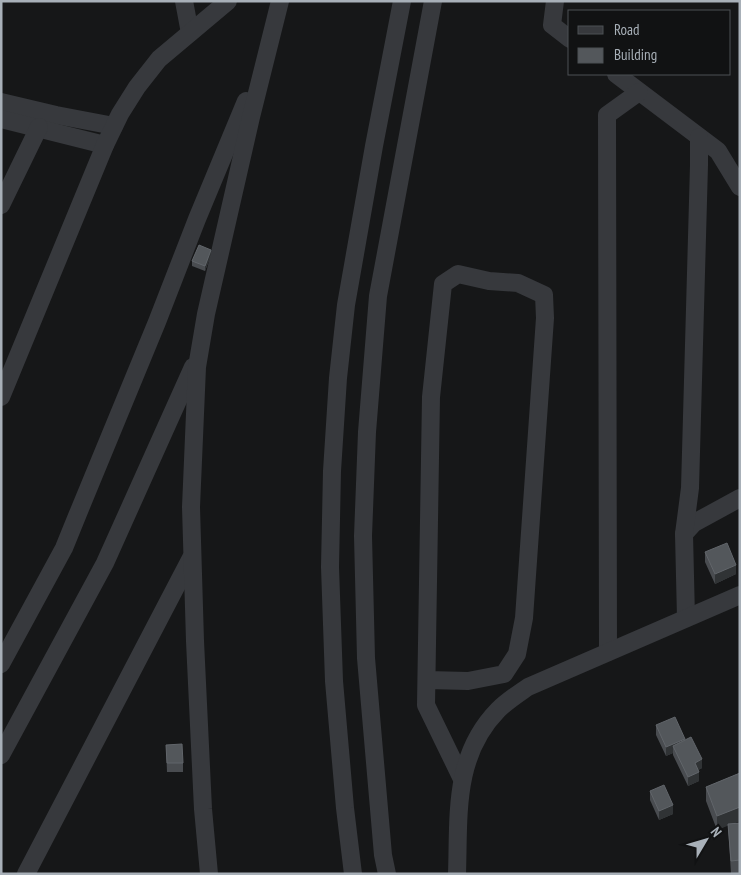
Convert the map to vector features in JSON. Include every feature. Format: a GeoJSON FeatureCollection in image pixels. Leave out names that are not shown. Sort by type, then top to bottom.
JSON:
{"type":"FeatureCollection","features":[{"type":"Feature","properties":{"kind":"street"},"geometry":{"type":"LineString","coordinates":[[184,1],[190,33]]}},
{"type":"Feature","properties":{"kind":"street"},"geometry":{"type":"LineString","coordinates":[[1,397],[105,144],[120,114],[136,87],[160,59],[228,1]]}},
{"type":"Feature","properties":{"kind":"street"},"geometry":{"type":"LineString","coordinates":[[209,874],[203,809],[192,556],[191,507],[197,367],[206,314],[251,117],[280,1]]}},
{"type":"Feature","properties":{"kind":"street"},"geometry":{"type":"LineString","coordinates":[[353,874],[334,682],[330,567],[332,471],[338,378],[346,305],[402,1]]}},
{"type":"Feature","properties":{"kind":"street"},"geometry":{"type":"LineString","coordinates":[[387,874],[366,658],[363,536],[367,432],[378,296],[433,1]]}},
{"type":"Feature","properties":{"kind":"street"},"geometry":{"type":"LineString","coordinates":[[555,1],[552,25],[568,37]]}},
{"type":"Feature","properties":{"kind":"street"},"geometry":{"type":"LineString","coordinates":[[1,664],[64,548],[157,322],[197,218],[270,44]]}},
{"type":"Feature","properties":{"kind":"street"},"geometry":{"type":"LineString","coordinates":[[617,75],[718,151],[740,187]]}},
{"type":"Feature","properties":{"kind":"street"},"geometry":{"type":"LineString","coordinates":[[608,652],[607,115],[639,92]]}},
{"type":"Feature","properties":{"kind":"street"},"geometry":{"type":"LineString","coordinates":[[1,102],[114,126]]}},
{"type":"Feature","properties":{"kind":"street"},"geometry":{"type":"LineString","coordinates":[[1,119],[105,144]]}},
{"type":"Feature","properties":{"kind":"street"},"geometry":{"type":"LineString","coordinates":[[1,205],[39,128]]}},
{"type":"Feature","properties":{"kind":"street"},"geometry":{"type":"LineString","coordinates":[[686,618],[684,534],[690,488],[699,137]]}},
{"type":"Feature","properties":{"kind":"street"},"geometry":{"type":"LineString","coordinates":[[427,680],[468,681],[504,674],[517,654],[524,618],[545,318],[544,295],[518,283],[489,281],[458,274],[443,284],[431,397],[426,705],[462,779]]}},
{"type":"Feature","properties":{"kind":"street"},"geometry":{"type":"LineString","coordinates":[[1,755],[105,563],[200,353]]}},
{"type":"Feature","properties":{"kind":"street"},"geometry":{"type":"LineString","coordinates":[[684,534],[694,523],[740,498]]}},
{"type":"Feature","properties":{"kind":"street"},"geometry":{"type":"LineString","coordinates":[[26,874],[192,556]]}},
{"type":"Feature","properties":{"kind":"street"},"geometry":{"type":"LineString","coordinates":[[457,874],[459,799],[462,779],[467,760],[475,742],[485,726],[498,711],[528,687],[740,595]]}},
{"type":"Feature","properties":{"kind":"building"},"geometry":{"type":"Polygon","coordinates":[[[199,245],[211,250],[205,266],[192,261],[199,245]]]}},
{"type":"Feature","properties":{"kind":"building"},"geometry":{"type":"Polygon","coordinates":[[[727,543],[736,565],[715,574],[705,552],[727,543]]]}},
{"type":"Feature","properties":{"kind":"building"},"geometry":{"type":"Polygon","coordinates":[[[675,717],[685,739],[666,747],[656,725],[675,717]]]}},
{"type":"Feature","properties":{"kind":"building"},"geometry":{"type":"Polygon","coordinates":[[[691,737],[702,759],[695,763],[699,772],[688,777],[673,746],[691,737]]]}},
{"type":"Feature","properties":{"kind":"building"},"geometry":{"type":"Polygon","coordinates":[[[182,744],[183,763],[167,763],[166,745],[182,744]]]}},
{"type":"Feature","properties":{"kind":"building"},"geometry":{"type":"Polygon","coordinates":[[[740,773],[740,807],[717,816],[706,787],[740,773]]]}},
{"type":"Feature","properties":{"kind":"building"},"geometry":{"type":"Polygon","coordinates":[[[664,785],[673,805],[659,811],[650,791],[664,785]]]}},
{"type":"Feature","properties":{"kind":"building"},"geometry":{"type":"Polygon","coordinates":[[[740,823],[740,860],[731,861],[728,824],[740,823]]]}}]}
